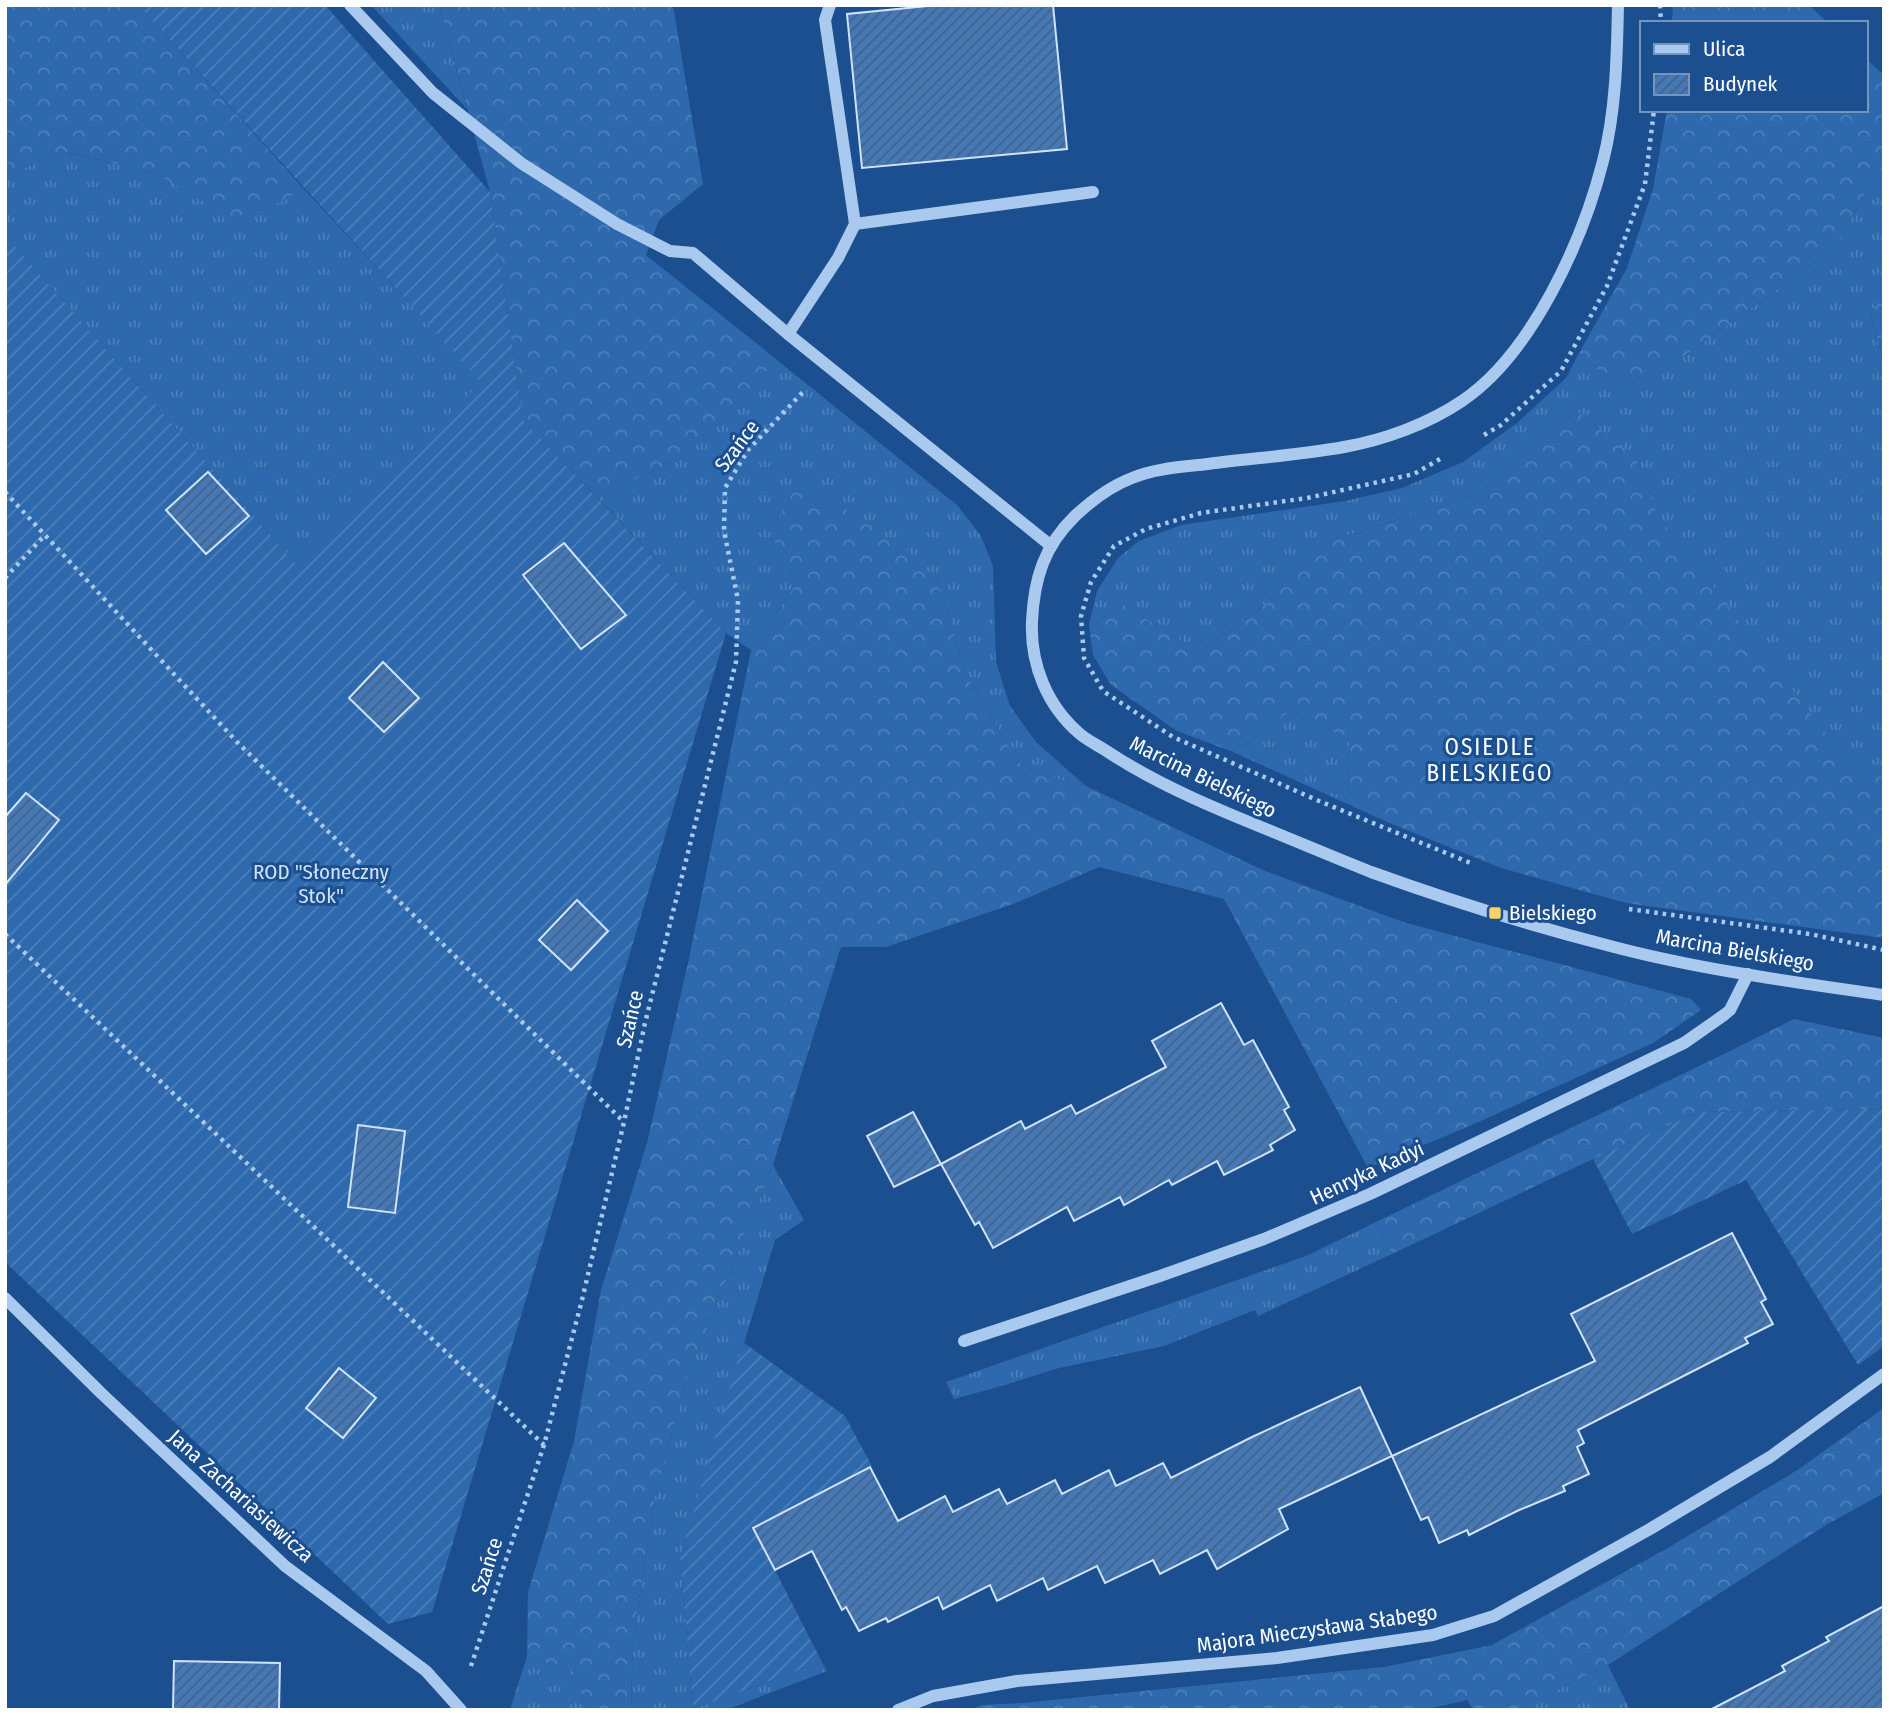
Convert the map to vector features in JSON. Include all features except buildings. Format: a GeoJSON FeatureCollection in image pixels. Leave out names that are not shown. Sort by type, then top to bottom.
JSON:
{"type":"FeatureCollection","features":[{"type":"Feature","properties":{"kind":"street"},"geometry":{"type":"LineString","coordinates":[[350,5],[433,93],[522,163],[617,224],[670,251],[693,253],[788,334],[1051,545]]}},
{"type":"Feature","properties":{"kind":"street"},"geometry":{"type":"LineString","coordinates":[[788,334],[838,258],[855,224],[825,20],[830,5]]}},
{"type":"Feature","properties":{"kind":"street","name":"Marcina Bielskiego"},"geometry":{"type":"LineString","coordinates":[[1618,5],[1613,104],[1604,158],[1589,209],[1570,260],[1547,301],[1498,370],[1464,400],[1421,423],[1385,437],[1347,447],[1165,469],[1129,478],[1099,496],[1072,519],[1051,545],[1040,570],[1033,600],[1032,630],[1036,665],[1050,700],[1080,734],[1132,768],[1222,811],[1370,871],[1495,913],[1618,948],[1748,974],[1884,995]]}},
{"type":"Feature","properties":{"kind":"street"},"geometry":{"type":"LineString","coordinates":[[855,224],[1093,192]]}},
{"type":"Feature","properties":{"kind":"street","name":"Henryka Kadyi"},"geometry":{"type":"LineString","coordinates":[[964,1341],[1251,1244],[1370,1194],[1684,1043],[1730,1010],[1748,974]]}},
{"type":"Feature","properties":{"kind":"street","name":"Jana Zachariasiewicza"},"geometry":{"type":"LineString","coordinates":[[5,1298],[101,1394],[285,1566],[426,1671],[459,1708]]}},
{"type":"Feature","properties":{"kind":"street","name":"Majora Mieczysława Słabego"},"geometry":{"type":"LineString","coordinates":[[898,1710],[933,1696],[1017,1681],[1277,1658],[1433,1635],[1494,1616],[1650,1529],[1770,1457],[1884,1374]]}},
{"type":"Feature","properties":{"kind":"path"},"geometry":{"type":"LineString","coordinates":[[1479,437],[1501,425],[1561,371],[1607,286],[1645,184],[1654,112]]}},
{"type":"Feature","properties":{"kind":"path","name":"Szańce"},"geometry":{"type":"LineString","coordinates":[[459,1708],[544,1445],[582,1300],[645,1023],[736,662],[738,600],[724,531],[725,488],[748,450],[803,392],[816,356]]}},
{"type":"Feature","properties":{"kind":"path"},"geometry":{"type":"LineString","coordinates":[[1447,456],[1414,474],[1307,498],[1200,513],[1146,528],[1114,546],[1091,582],[1081,616],[1084,659],[1103,691],[1173,737],[1482,868]]}},
{"type":"Feature","properties":{"kind":"path"},"geometry":{"type":"LineString","coordinates":[[5,492],[237,742],[624,1122]]}},
{"type":"Feature","properties":{"kind":"path"},"geometry":{"type":"LineString","coordinates":[[5,578],[45,535]]}},
{"type":"Feature","properties":{"kind":"path"},"geometry":{"type":"LineString","coordinates":[[1624,909],[1810,934],[1884,950]]}},
{"type":"Feature","properties":{"kind":"path"},"geometry":{"type":"LineString","coordinates":[[5,934],[544,1445]]}},
{"type":"Feature","properties":{"kind":"green space"},"geometry":{"type":"Polygon","coordinates":[[[5,5],[138,5],[304,189],[240,223],[157,174],[67,152],[5,175],[5,5]]]}},
{"type":"Feature","properties":{"kind":"green space","name":"ROD \"Słoneczny Stok\""},"geometry":{"type":"Polygon","coordinates":[[[138,5],[325,5],[490,192],[523,420],[726,633],[432,1612],[388,1624],[5,1262],[5,235],[299,567],[481,382],[138,5]]]}},
{"type":"Feature","properties":{"kind":"green space"},"geometry":{"type":"Polygon","coordinates":[[[371,5],[439,5],[467,109],[371,5]]]}},
{"type":"Feature","properties":{"kind":"green space"},"geometry":{"type":"Polygon","coordinates":[[[439,5],[673,5],[703,184],[659,220],[646,255],[777,360],[678,460],[597,497],[523,420],[490,192],[439,5]]]}},
{"type":"Feature","properties":{"kind":"green space"},"geometry":{"type":"Polygon","coordinates":[[[1673,5],[1809,5],[1826,21],[1672,21],[1673,5]]]}},
{"type":"Feature","properties":{"kind":"green space"},"geometry":{"type":"Polygon","coordinates":[[[1868,61],[1884,75],[1884,160],[1834,248],[1641,385],[1607,377],[1579,353],[1627,268],[1653,189],[1667,112],[1868,112],[1868,61]]]}},
{"type":"Feature","properties":{"kind":"green space"},"geometry":{"type":"Polygon","coordinates":[[[66,152],[157,174],[240,222],[304,189],[482,382],[299,567],[5,235],[5,175],[66,152]]]}},
{"type":"Feature","properties":{"kind":"green space"},"geometry":{"type":"Polygon","coordinates":[[[1884,160],[1884,298],[1870,313],[1884,363],[1884,778],[1850,766],[1657,514],[1636,458],[1577,411],[1475,496],[1337,538],[1258,610],[1200,652],[1124,605],[1089,625],[1097,591],[1118,558],[1139,541],[1181,525],[1345,501],[1402,488],[1463,462],[1517,423],[1566,378],[1579,353],[1607,377],[1641,385],[1834,248],[1884,160]]]}},
{"type":"Feature","properties":{"kind":"green space"},"geometry":{"type":"Polygon","coordinates":[[[1884,298],[1884,362],[1870,312],[1884,298]]]}},
{"type":"Feature","properties":{"kind":"green space"},"geometry":{"type":"Polygon","coordinates":[[[777,360],[958,506],[981,536],[993,566],[996,662],[1010,706],[1036,742],[1086,786],[1040,775],[1018,762],[966,674],[937,579],[772,537],[797,583],[751,650],[726,633],[597,497],[678,460],[777,360]]]}},
{"type":"Feature","properties":{"kind":"green space"},"geometry":{"type":"Polygon","coordinates":[[[1577,411],[1636,458],[1657,514],[1850,765],[1884,778],[1884,938],[1626,903],[1501,868],[1387,822],[1346,790],[1350,741],[1292,710],[1233,752],[1177,731],[1111,685],[1093,655],[1089,625],[1124,605],[1200,652],[1258,610],[1337,538],[1475,496],[1577,411]]]}},
{"type":"Feature","properties":{"kind":"green space"},"geometry":{"type":"Polygon","coordinates":[[[792,489],[834,502],[904,548],[937,579],[966,674],[1018,762],[1040,775],[1086,786],[1265,871],[1403,922],[1691,999],[1701,1010],[1653,1043],[1465,1128],[1368,1168],[1224,899],[1099,867],[1016,903],[886,947],[841,947],[773,1165],[686,1380],[655,1496],[633,1639],[631,1710],[586,1710],[575,1672],[527,1656],[528,1592],[574,1441],[601,1290],[647,1143],[688,963],[751,650],[797,583],[772,537],[792,489]]]}},
{"type":"Feature","properties":{"kind":"green space"},"geometry":{"type":"Polygon","coordinates":[[[1292,710],[1350,741],[1346,790],[1387,822],[1233,752],[1292,710]]]}},
{"type":"Feature","properties":{"kind":"green space"},"geometry":{"type":"Polygon","coordinates":[[[1794,1019],[1884,1038],[1884,1110],[1698,1112],[1392,1254],[1376,1222],[1794,1019]]]}},
{"type":"Feature","properties":{"kind":"green space"},"geometry":{"type":"Polygon","coordinates":[[[1884,1110],[1884,1346],[1858,1365],[1746,1180],[1632,1234],[1593,1159],[1698,1112],[1884,1110]]]}},
{"type":"Feature","properties":{"kind":"green space"},"geometry":{"type":"Polygon","coordinates":[[[773,1165],[804,1220],[775,1240],[680,1557],[693,1709],[822,1662],[827,1671],[726,1710],[631,1710],[633,1639],[655,1496],[686,1380],[773,1165]]]}},
{"type":"Feature","properties":{"kind":"green space"},"geometry":{"type":"Polygon","coordinates":[[[1376,1222],[1392,1254],[1258,1316],[1255,1310],[1164,1346],[1055,1369],[954,1399],[946,1382],[1306,1256],[1376,1222]]]}},
{"type":"Feature","properties":{"kind":"green space"},"geometry":{"type":"Polygon","coordinates":[[[743,1342],[845,1416],[872,1466],[775,1570],[822,1662],[693,1709],[680,1557],[743,1342]]]}},
{"type":"Feature","properties":{"kind":"green space"},"geometry":{"type":"Polygon","coordinates":[[[1884,1408],[1884,1493],[1826,1525],[1608,1665],[1515,1710],[1473,1710],[1467,1700],[1423,1710],[969,1710],[982,1705],[1384,1667],[1492,1645],[1666,1549],[1799,1469],[1884,1408]]]}},
{"type":"Feature","properties":{"kind":"green space"},"geometry":{"type":"Polygon","coordinates":[[[527,1656],[575,1672],[586,1710],[510,1710],[527,1656]]]}},
{"type":"Feature","properties":{"kind":"green space"},"geometry":{"type":"Polygon","coordinates":[[[1608,1665],[1630,1710],[1515,1710],[1608,1665]]]}},
{"type":"Feature","properties":{"kind":"place","name":"Bielskiego"},"geometry":{"type":"Point","coordinates":[1495,913]}},
{"type":"Feature","properties":{"kind":"district","name":"OSIEDLE BIELSKIEGO"},"geometry":{"type":"Point","coordinates":[1490,760]}}]}
